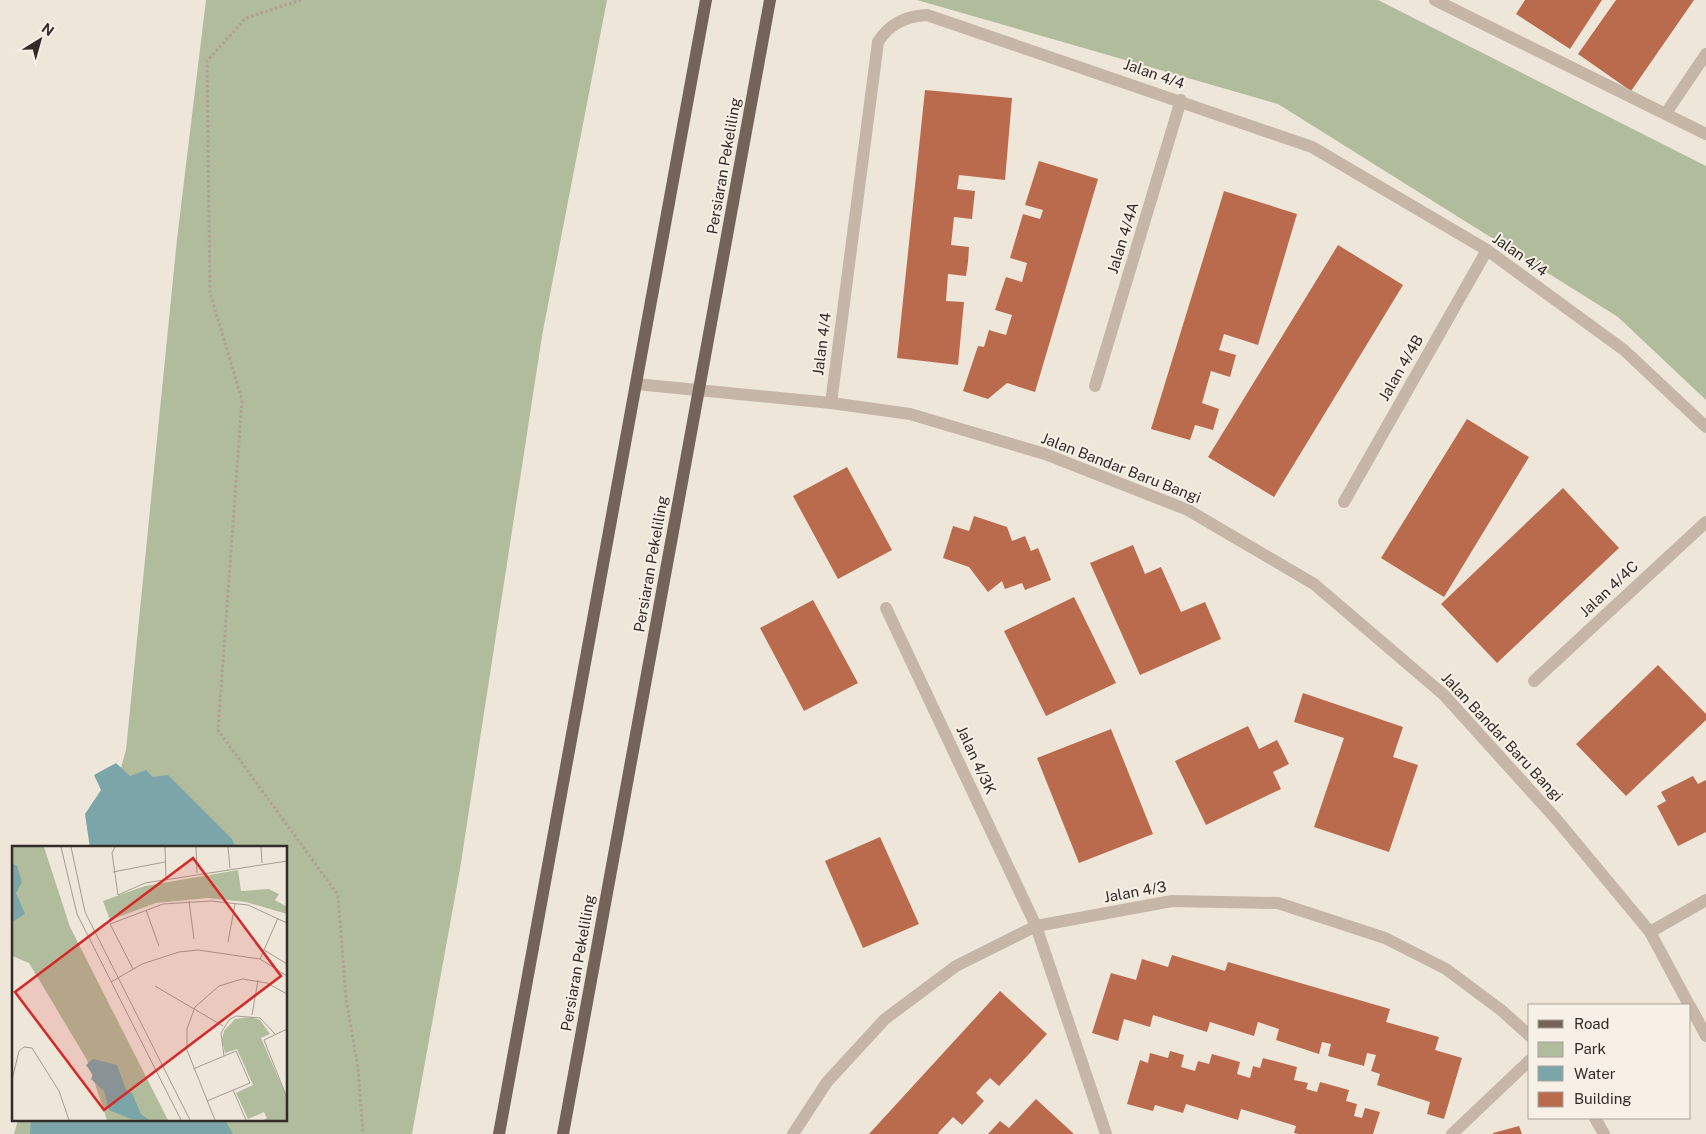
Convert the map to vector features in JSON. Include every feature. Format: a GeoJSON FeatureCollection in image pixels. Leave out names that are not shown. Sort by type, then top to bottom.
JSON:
{"type":"FeatureCollection","features":[{"type":"Feature","properties":{"kind":"main road"},"geometry":{"type":"LineString","coordinates":[[499,1134],[706,0]]}},
{"type":"Feature","properties":{"kind":"main road","name":"Persiaran Pekeliling"},"geometry":{"type":"LineString","coordinates":[[563,1134],[770,0]]}},
{"type":"Feature","properties":{"kind":"street"},"geometry":{"type":"LineString","coordinates":[[1435,0],[1449,3],[1706,134]]}},
{"type":"Feature","properties":{"kind":"street","name":"Jalan 4/4"},"geometry":{"type":"LineString","coordinates":[[831,403],[878,42],[886,30],[912,15],[927,15],[1181,100],[1312,147],[1486,250],[1624,350],[1706,427]]}},
{"type":"Feature","properties":{"kind":"street"},"geometry":{"type":"LineString","coordinates":[[1666,113],[1706,54]]}},
{"type":"Feature","properties":{"kind":"street","name":"Jalan 4/4A"},"geometry":{"type":"LineString","coordinates":[[1095,386],[1181,100]]}},
{"type":"Feature","properties":{"kind":"street","name":"Jalan 4/4B"},"geometry":{"type":"LineString","coordinates":[[1344,502],[1486,250]]}},
{"type":"Feature","properties":{"kind":"street","name":"Jalan Bandar Baru Bangi"},"geometry":{"type":"LineString","coordinates":[[636,384],[831,403],[910,414],[1045,454],[1188,510],[1314,584],[1444,695],[1557,820],[1650,932],[1689,1004]]}},
{"type":"Feature","properties":{"kind":"street","name":"Jalan 4/4C"},"geometry":{"type":"LineString","coordinates":[[1534,681],[1706,522]]}},
{"type":"Feature","properties":{"kind":"street","name":"Jalan 4/3K"},"geometry":{"type":"LineString","coordinates":[[886,608],[1036,926],[1106,1134]]}},
{"type":"Feature","properties":{"kind":"street"},"geometry":{"type":"LineString","coordinates":[[1650,932],[1706,900]]}},
{"type":"Feature","properties":{"kind":"street","name":"Jalan 4/3"},"geometry":{"type":"LineString","coordinates":[[792,1134],[826,1082],[885,1019],[956,966],[1036,926],[1172,901],[1278,903],[1385,938],[1437,965],[1501,1010],[1528,1034]]}},
{"type":"Feature","properties":{"kind":"street","name":"Jalan Bandar Baru Bangi"},"geometry":{"type":"LineString","coordinates":[[1691,1008],[1706,1036]]}},
{"type":"Feature","properties":{"kind":"street"},"geometry":{"type":"LineString","coordinates":[[1452,1134],[1528,1062]]}},
{"type":"Feature","properties":{"kind":"street"},"geometry":{"type":"LineString","coordinates":[[1596,1119],[1604,1134]]}},
{"type":"Feature","properties":{"kind":"path"},"geometry":{"type":"LineString","coordinates":[[301,0],[246,18],[208,61],[210,293],[242,400],[218,730],[338,896],[346,999],[358,1068],[363,1134]]}},
{"type":"Feature","properties":{"kind":"green space"},"geometry":{"type":"Polygon","coordinates":[[[206,0],[607,0],[542,336],[460,869],[412,1134],[14,1134],[17,1122],[288,1122],[288,846],[99,846],[126,750],[177,239],[206,0]]]}},
{"type":"Feature","properties":{"kind":"green space"},"geometry":{"type":"Polygon","coordinates":[[[917,0],[1378,0],[1706,166],[1706,400],[1618,317],[1278,104],[917,0]]]}},
{"type":"Feature","properties":{"kind":"water"},"geometry":{"type":"Polygon","coordinates":[[[116,763],[130,776],[146,770],[153,777],[168,775],[232,839],[235,846],[90,846],[85,814],[101,790],[94,775],[116,763]]]}},
{"type":"Feature","properties":{"kind":"water"},"geometry":{"type":"Polygon","coordinates":[[[31,1122],[226,1122],[233,1134],[30,1134],[31,1122]]]}},
{"type":"Feature","properties":{"kind":"building"},"geometry":{"type":"Polygon","coordinates":[[[1525,0],[1602,0],[1570,49],[1516,14],[1525,0]]]}},
{"type":"Feature","properties":{"kind":"building"},"geometry":{"type":"Polygon","coordinates":[[[1616,0],[1694,0],[1631,91],[1578,54],[1616,0]]]}},
{"type":"Feature","properties":{"kind":"building"},"geometry":{"type":"Polygon","coordinates":[[[925,90],[1012,98],[1005,180],[959,175],[957,189],[975,191],[972,219],[954,217],[951,245],[969,247],[966,276],[948,274],[946,301],[964,302],[958,365],[897,358],[925,90]]]}},
{"type":"Feature","properties":{"kind":"building"},"geometry":{"type":"Polygon","coordinates":[[[1039,161],[1098,179],[1035,392],[1007,383],[988,399],[963,391],[978,346],[984,347],[989,330],[1006,335],[1012,315],[995,310],[1006,277],[1022,282],[1027,263],[1010,258],[1023,214],[1040,219],[1043,210],[1025,205],[1039,161]]]}},
{"type":"Feature","properties":{"kind":"building"},"geometry":{"type":"Polygon","coordinates":[[[1224,191],[1297,214],[1258,345],[1224,334],[1219,350],[1236,355],[1230,377],[1211,371],[1202,403],[1219,409],[1213,430],[1195,425],[1190,440],[1151,429],[1224,191]]]}},
{"type":"Feature","properties":{"kind":"building"},"geometry":{"type":"Polygon","coordinates":[[[1338,245],[1403,285],[1274,497],[1208,457],[1338,245]]]}},
{"type":"Feature","properties":{"kind":"building"},"geometry":{"type":"Polygon","coordinates":[[[1467,419],[1529,457],[1444,597],[1381,558],[1467,419]]]}},
{"type":"Feature","properties":{"kind":"building"},"geometry":{"type":"Polygon","coordinates":[[[847,467],[892,550],[838,579],[793,496],[847,467]]]}},
{"type":"Feature","properties":{"kind":"building"},"geometry":{"type":"Polygon","coordinates":[[[1563,488],[1619,548],[1497,663],[1441,604],[1563,488]]]}},
{"type":"Feature","properties":{"kind":"building"},"geometry":{"type":"Polygon","coordinates":[[[974,516],[1007,527],[1012,541],[1025,536],[1031,551],[1038,548],[1051,580],[1025,590],[1022,583],[1005,589],[1002,581],[988,592],[969,567],[943,558],[953,526],[969,531],[974,516]]]}},
{"type":"Feature","properties":{"kind":"building"},"geometry":{"type":"Polygon","coordinates":[[[1133,545],[1145,574],[1161,567],[1181,612],[1205,602],[1221,639],[1140,675],[1090,563],[1133,545]]]}},
{"type":"Feature","properties":{"kind":"building"},"geometry":{"type":"Polygon","coordinates":[[[1074,597],[1116,683],[1046,716],[1004,631],[1074,597]]]}},
{"type":"Feature","properties":{"kind":"building"},"geometry":{"type":"Polygon","coordinates":[[[813,600],[858,683],[804,711],[760,628],[813,600]]]}},
{"type":"Feature","properties":{"kind":"building"},"geometry":{"type":"Polygon","coordinates":[[[1658,665],[1706,714],[1706,720],[1626,796],[1576,744],[1658,665]]]}},
{"type":"Feature","properties":{"kind":"building"},"geometry":{"type":"Polygon","coordinates":[[[1303,693],[1403,727],[1393,757],[1418,765],[1389,852],[1314,827],[1344,738],[1294,722],[1303,693]]]}},
{"type":"Feature","properties":{"kind":"building"},"geometry":{"type":"Polygon","coordinates":[[[1248,726],[1259,749],[1277,740],[1289,764],[1273,772],[1281,789],[1206,825],[1175,761],[1248,726]]]}},
{"type":"Feature","properties":{"kind":"building"},"geometry":{"type":"Polygon","coordinates":[[[1111,729],[1153,834],[1079,863],[1037,758],[1111,729]]]}},
{"type":"Feature","properties":{"kind":"building"},"geometry":{"type":"Polygon","coordinates":[[[1693,776],[1698,784],[1706,780],[1706,832],[1678,846],[1657,806],[1666,801],[1661,792],[1693,776]]]}},
{"type":"Feature","properties":{"kind":"building"},"geometry":{"type":"Polygon","coordinates":[[[880,837],[919,924],[863,948],[825,861],[880,837]]]}},
{"type":"Feature","properties":{"kind":"building"},"geometry":{"type":"Polygon","coordinates":[[[1172,955],[1225,971],[1228,962],[1390,1009],[1386,1022],[1439,1037],[1435,1050],[1462,1058],[1444,1119],[1427,1114],[1430,1102],[1377,1085],[1380,1074],[1371,1071],[1376,1055],[1367,1053],[1364,1066],[1328,1056],[1331,1044],[1322,1042],[1319,1054],[1276,1040],[1279,1029],[1258,1022],[1254,1036],[1210,1022],[1207,1032],[1153,1015],[1150,1027],[1124,1019],[1118,1041],[1092,1033],[1111,973],[1136,980],[1142,959],[1168,967],[1172,955]]]}},
{"type":"Feature","properties":{"kind":"building"},"geometry":{"type":"Polygon","coordinates":[[[1000,991],[1047,1034],[1029,1054],[999,1086],[990,1078],[983,1085],[976,1093],[984,1101],[962,1125],[953,1117],[939,1134],[869,1134],[1000,991]]]}},
{"type":"Feature","properties":{"kind":"building"},"geometry":{"type":"Polygon","coordinates":[[[1170,1051],[1184,1055],[1181,1067],[1195,1071],[1198,1061],[1209,1064],[1212,1054],[1240,1062],[1237,1074],[1250,1078],[1253,1066],[1260,1068],[1263,1058],[1297,1067],[1294,1080],[1308,1083],[1306,1089],[1317,1092],[1320,1082],[1349,1090],[1346,1101],[1357,1104],[1354,1116],[1362,1118],[1365,1108],[1380,1112],[1373,1134],[1299,1134],[1294,1133],[1296,1126],[1241,1109],[1238,1120],[1186,1104],[1183,1113],[1155,1105],[1153,1111],[1127,1104],[1140,1060],[1148,1063],[1150,1053],[1168,1058],[1170,1051]]]}},
{"type":"Feature","properties":{"kind":"building"},"geometry":{"type":"Polygon","coordinates":[[[1036,1099],[1074,1134],[988,1134],[1000,1121],[1009,1128],[1036,1099]]]}},
{"type":"Feature","properties":{"kind":"building"},"geometry":{"type":"Polygon","coordinates":[[[1519,1126],[1522,1134],[1493,1134],[1493,1133],[1519,1126]]]}}]}
